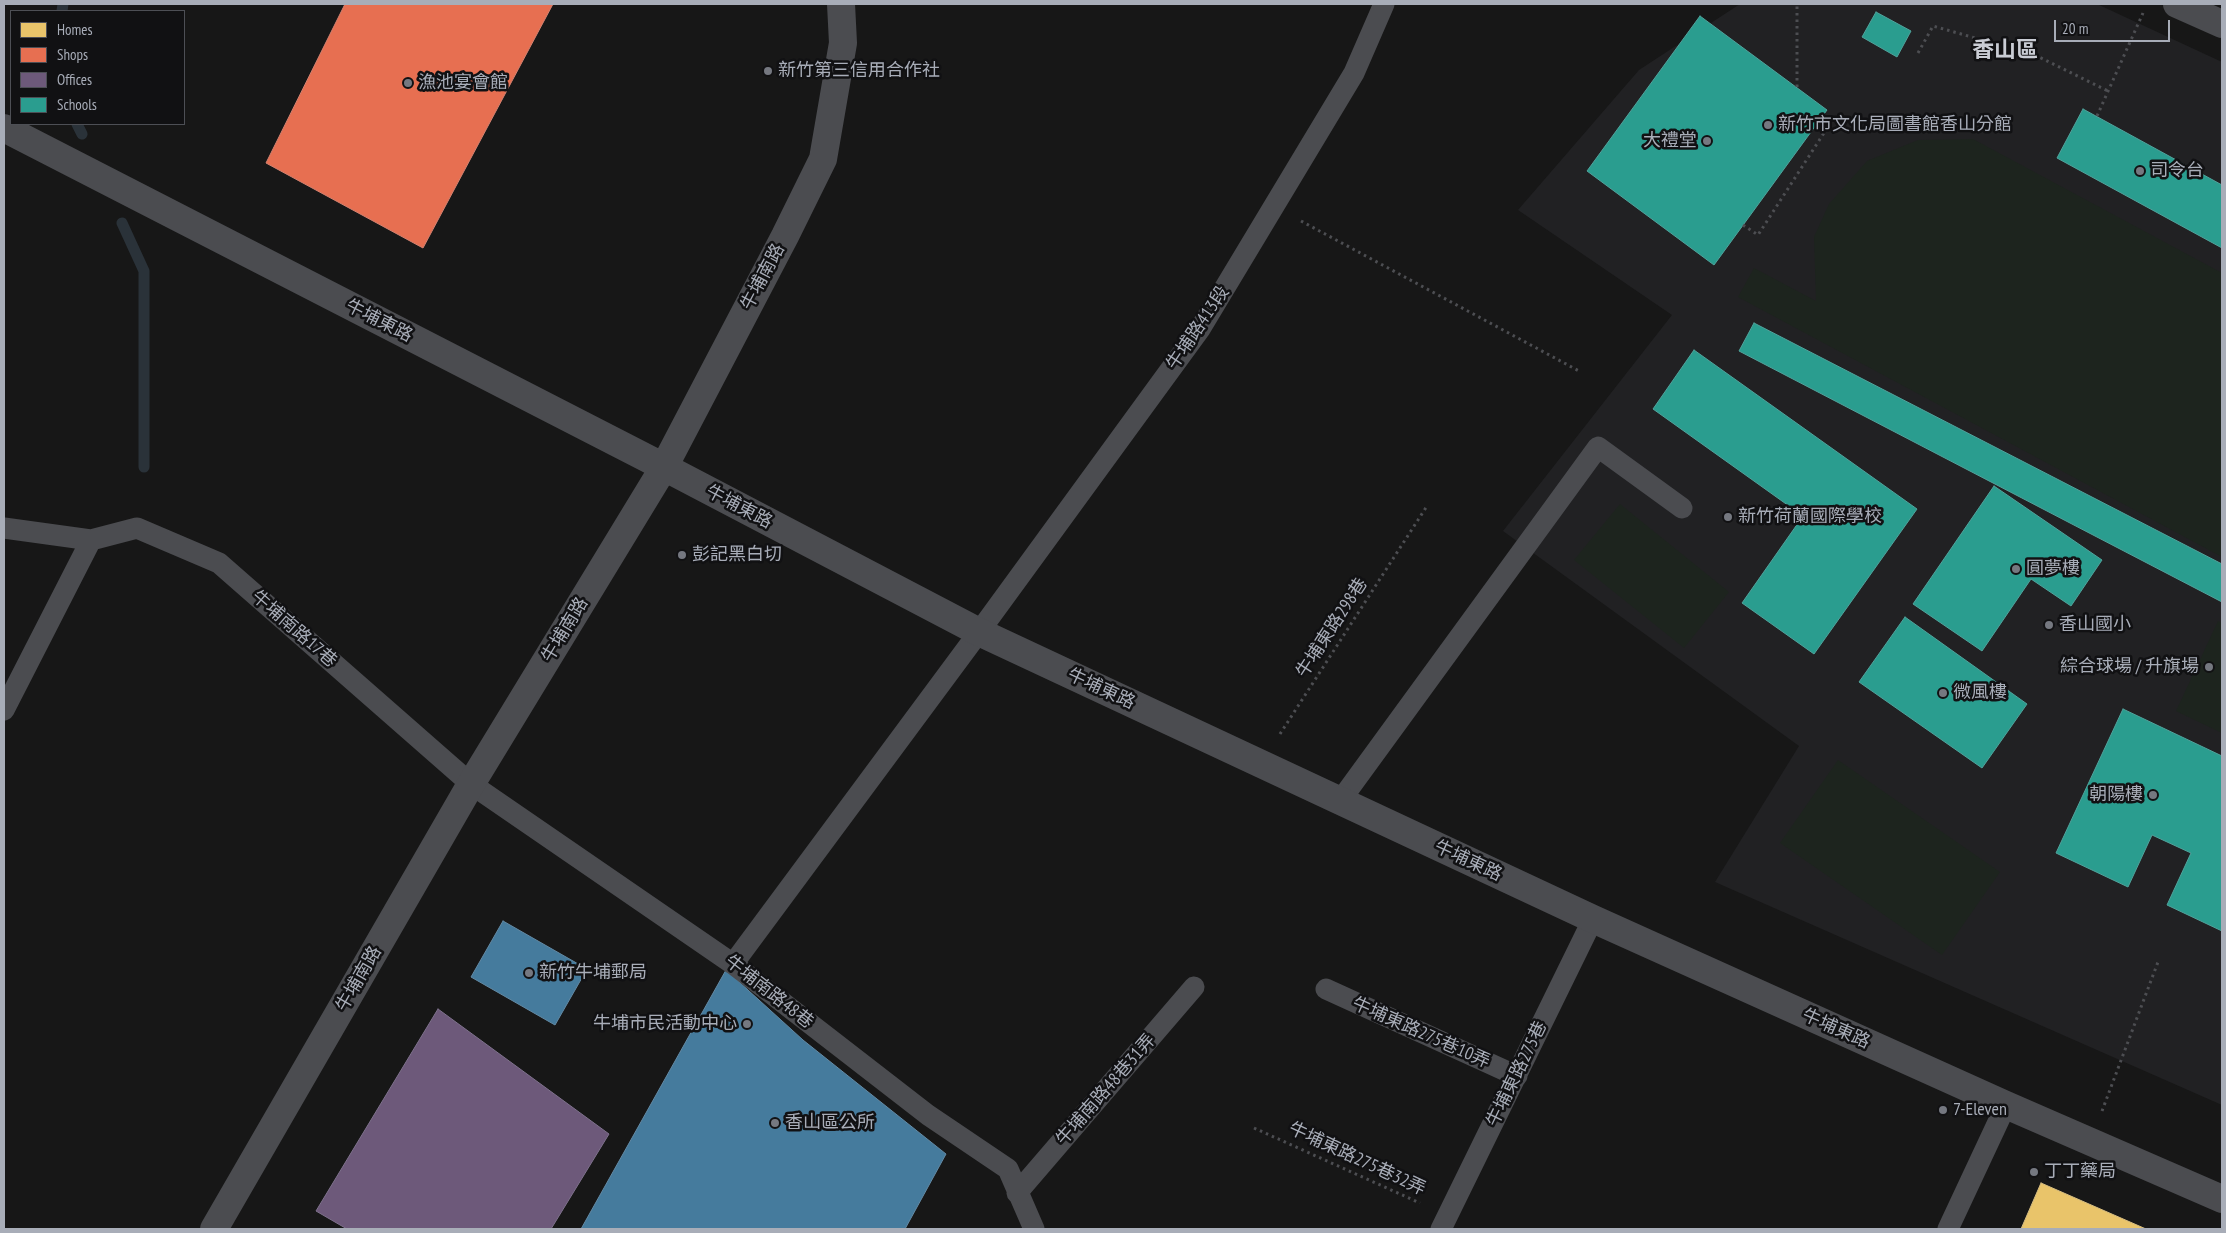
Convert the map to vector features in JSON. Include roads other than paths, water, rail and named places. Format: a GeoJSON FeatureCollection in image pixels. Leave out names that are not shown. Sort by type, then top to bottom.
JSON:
{"type":"FeatureCollection","features":[{"type":"Feature","properties":{"kind":"street","name":"牛埔南路"},"geometry":{"type":"LineString","coordinates":[[214,1229],[471,784],[664,467],[824,159],[843,43],[841,4]]}},
{"type":"Feature","properties":{"kind":"street"},"geometry":{"type":"LineString","coordinates":[[2177,4],[2222,24]]}},
{"type":"Feature","properties":{"kind":"street","name":"牛埔東路"},"geometry":{"type":"LineString","coordinates":[[4,128],[664,467],[979,632],[1593,919],[2006,1105],[2222,1199]]}},
{"type":"Feature","properties":{"kind":"lane","name":"牛埔路413段"},"geometry":{"type":"LineString","coordinates":[[733,964],[1200,329],[1354,73],[1384,4]]}},
{"type":"Feature","properties":{"kind":"lane"},"geometry":{"type":"LineString","coordinates":[[1340,801],[1598,447],[1682,508]]}},
{"type":"Feature","properties":{"kind":"lane"},"geometry":{"type":"LineString","coordinates":[[4,528],[91,540],[4,710]]}},
{"type":"Feature","properties":{"kind":"lane","name":"牛埔南路17巷"},"geometry":{"type":"LineString","coordinates":[[91,540],[137,528],[219,563],[471,784]]}},
{"type":"Feature","properties":{"kind":"lane","name":"牛埔南路48巷"},"geometry":{"type":"LineString","coordinates":[[471,784],[733,964],[928,1115],[1008,1169],[1034,1229]]}},
{"type":"Feature","properties":{"kind":"lane","name":"牛埔東路275巷"},"geometry":{"type":"LineString","coordinates":[[1444,1223],[1593,919]]}},
{"type":"Feature","properties":{"kind":"lane","name":"牛埔南路48巷31弄"},"geometry":{"type":"LineString","coordinates":[[1017,1193],[1194,986]]}},
{"type":"Feature","properties":{"kind":"lane","name":"牛埔東路275巷10弄"},"geometry":{"type":"LineString","coordinates":[[1326,990],[1516,1076]]}},
{"type":"Feature","properties":{"kind":"lane"},"geometry":{"type":"LineString","coordinates":[[1948,1229],[2006,1105]]}},
{"type":"Feature","properties":{"kind":"waterway"},"geometry":{"type":"LineString","coordinates":[[62,10],[63,4]]}},
{"type":"Feature","properties":{"kind":"waterway"},"geometry":{"type":"LineString","coordinates":[[78,125],[82,134]]}},
{"type":"Feature","properties":{"kind":"waterway"},"geometry":{"type":"LineString","coordinates":[[122,223],[144,271],[144,467]]}},
{"type":"Feature","properties":{"kind":"place","name":"新竹第三信用合作社"},"geometry":{"type":"Point","coordinates":[768,71]}},
{"type":"Feature","properties":{"kind":"place","name":"漁池宴會館"},"geometry":{"type":"Point","coordinates":[408,83]}},
{"type":"Feature","properties":{"kind":"place","name":"新竹市文化局圖書館香山分館"},"geometry":{"type":"Point","coordinates":[1768,125]}},
{"type":"Feature","properties":{"kind":"place","name":"大禮堂"},"geometry":{"type":"Point","coordinates":[1707,141]}},
{"type":"Feature","properties":{"kind":"place","name":"司令台"},"geometry":{"type":"Point","coordinates":[2140,171]}},
{"type":"Feature","properties":{"kind":"place","name":"新竹荷蘭國際學校"},"geometry":{"type":"Point","coordinates":[1728,517]}},
{"type":"Feature","properties":{"kind":"place","name":"彭記黑白切"},"geometry":{"type":"Point","coordinates":[682,555]}},
{"type":"Feature","properties":{"kind":"place","name":"圓夢樓"},"geometry":{"type":"Point","coordinates":[2016,569]}},
{"type":"Feature","properties":{"kind":"place","name":"香山國小"},"geometry":{"type":"Point","coordinates":[2049,625]}},
{"type":"Feature","properties":{"kind":"place","name":"綜合球場 / 升旗場"},"geometry":{"type":"Point","coordinates":[2209,667]}},
{"type":"Feature","properties":{"kind":"place","name":"微風樓"},"geometry":{"type":"Point","coordinates":[1943,693]}},
{"type":"Feature","properties":{"kind":"place","name":"朝陽樓"},"geometry":{"type":"Point","coordinates":[2153,795]}},
{"type":"Feature","properties":{"kind":"place","name":"新竹牛埔郵局"},"geometry":{"type":"Point","coordinates":[529,973]}},
{"type":"Feature","properties":{"kind":"place","name":"牛埔市民活動中心"},"geometry":{"type":"Point","coordinates":[747,1024]}},
{"type":"Feature","properties":{"kind":"place","name":"7-Eleven"},"geometry":{"type":"Point","coordinates":[1943,1110]}},
{"type":"Feature","properties":{"kind":"place","name":"香山區公所"},"geometry":{"type":"Point","coordinates":[775,1123]}},
{"type":"Feature","properties":{"kind":"place","name":"丁丁藥局"},"geometry":{"type":"Point","coordinates":[2034,1172]}},
{"type":"Feature","properties":{"kind":"district","name":"香山區"},"geometry":{"type":"Point","coordinates":[2005,51]}}]}
